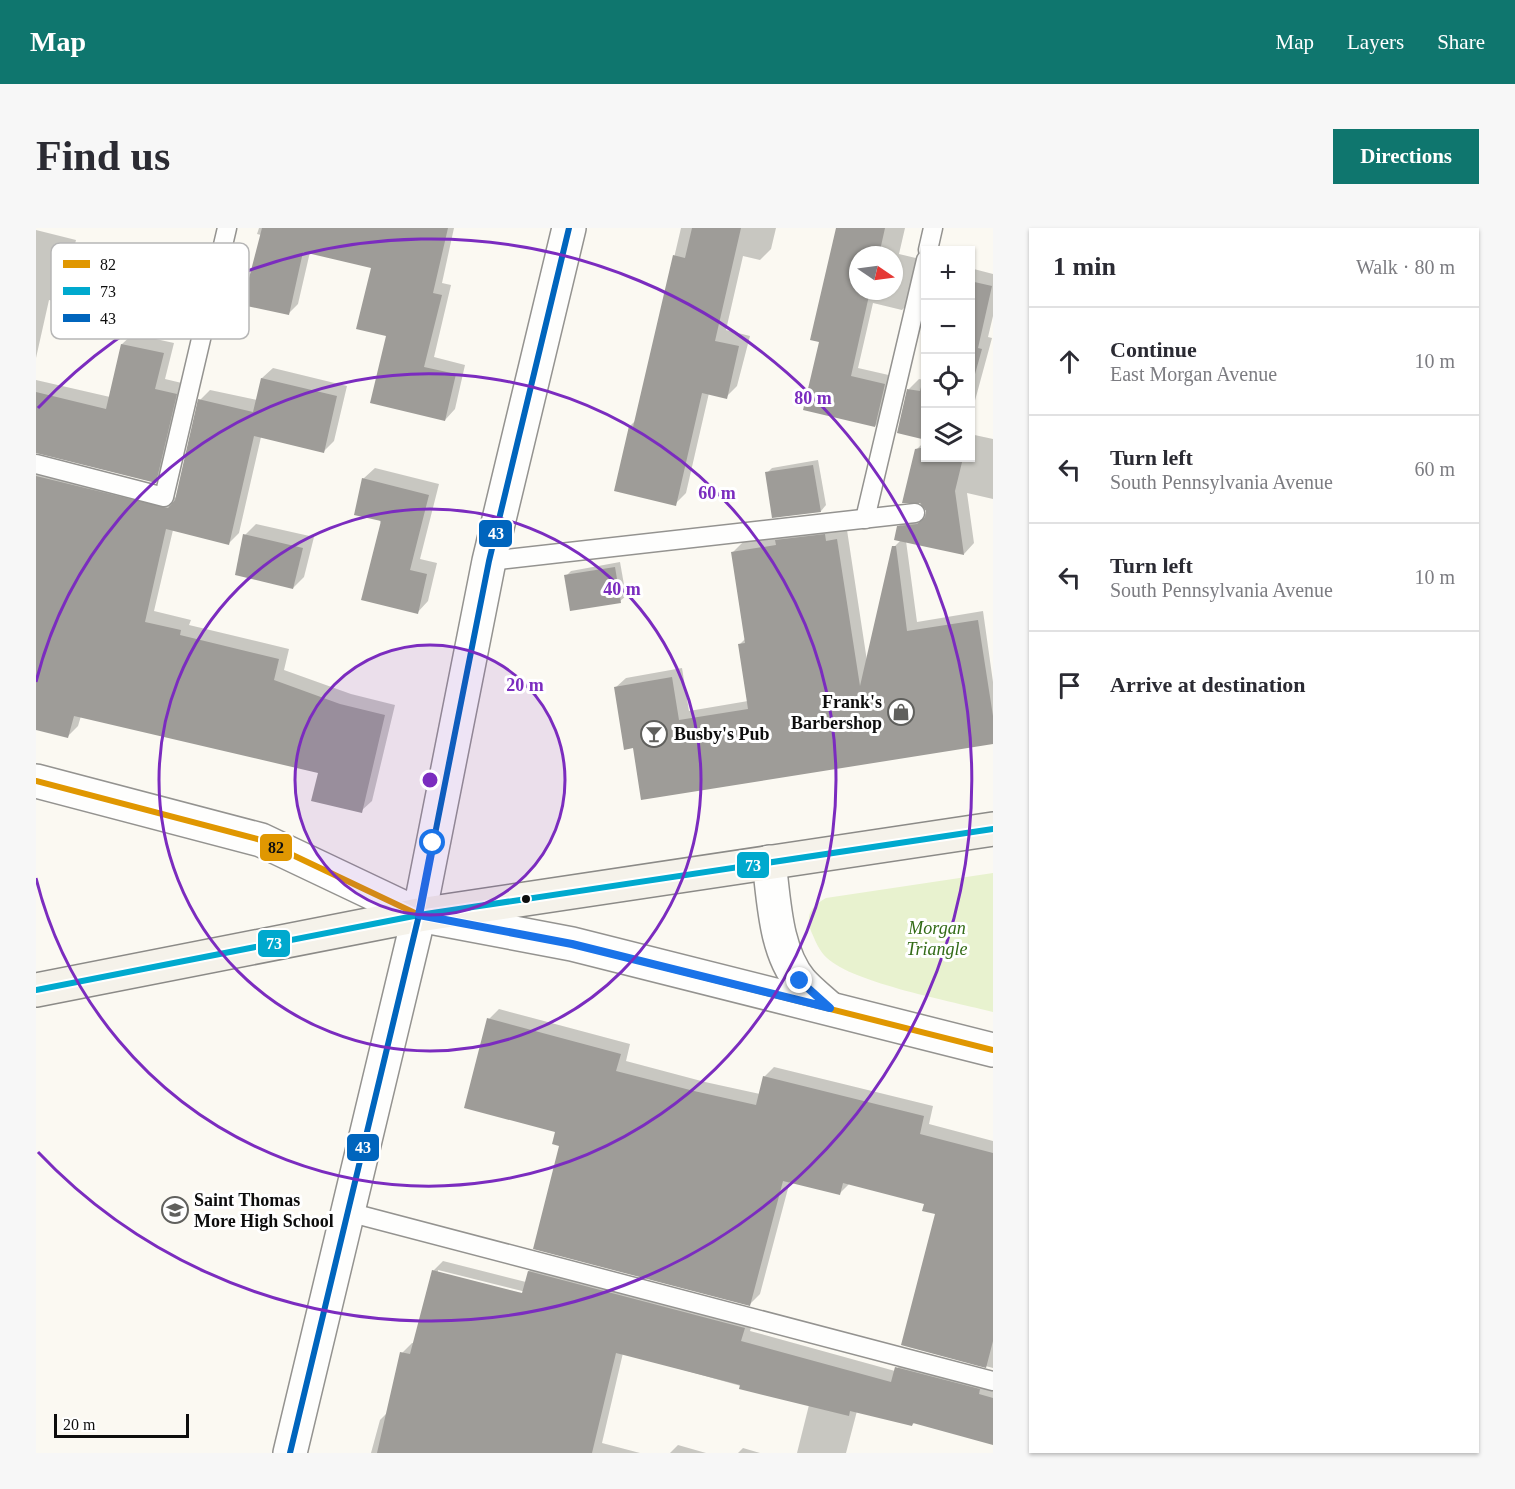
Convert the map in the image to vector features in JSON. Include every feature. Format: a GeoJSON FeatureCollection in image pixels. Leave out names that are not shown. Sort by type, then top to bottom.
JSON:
{"type":"FeatureCollection","features":[{"type":"Feature","properties":{"kind":"main road"},"geometry":{"type":"LineString","coordinates":[[36,990],[419,915],[993,829]]}},
{"type":"Feature","properties":{"kind":"street"},"geometry":{"type":"LineString","coordinates":[[290,1453],[419,915],[489,561],[569,228]]}},
{"type":"Feature","properties":{"kind":"street"},"geometry":{"type":"LineString","coordinates":[[36,781],[261,840],[419,915],[572,944],[993,1050]]}},
{"type":"Feature","properties":{"kind":"street"},"geometry":{"type":"LineString","coordinates":[[769,862],[779,928],[788,958],[800,981],[830,1008]]}},
{"type":"Feature","properties":{"kind":"lane"},"geometry":{"type":"LineString","coordinates":[[223,243],[227,228]]}},
{"type":"Feature","properties":{"kind":"lane"},"geometry":{"type":"LineString","coordinates":[[929,246],[933,228]]}},
{"type":"Feature","properties":{"kind":"lane"},"geometry":{"type":"LineString","coordinates":[[865,519],[921,281]]}},
{"type":"Feature","properties":{"kind":"lane"},"geometry":{"type":"LineString","coordinates":[[36,464],[164,497],[201,339]]}},
{"type":"Feature","properties":{"kind":"lane"},"geometry":{"type":"LineString","coordinates":[[489,561],[915,513]]}},
{"type":"Feature","properties":{"kind":"lane"},"geometry":{"type":"LineString","coordinates":[[348,1212],[993,1381]]}},
{"type":"Feature","properties":{"kind":"green space","name":"Morgan Triangle"},"geometry":{"type":"Polygon","coordinates":[[[993,873],[993,1012],[906,991],[859,976],[827,958],[819,949],[809,925],[811,911],[826,898],[993,873]]]}},
{"type":"Feature","properties":{"kind":"building"},"geometry":{"type":"Polygon","coordinates":[[[262,228],[448,228],[433,293],[442,295],[424,367],[456,374],[445,421],[370,403],[386,336],[356,329],[371,268],[303,252],[289,315],[249,306],[249,278],[262,228]]]}},
{"type":"Feature","properties":{"kind":"building"},"geometry":{"type":"Polygon","coordinates":[[[692,228],[741,228],[715,341],[739,346],[727,399],[702,393],[676,506],[614,491],[629,426],[633,427],[673,255],[685,258],[692,228]]]}},
{"type":"Feature","properties":{"kind":"building"},"geometry":{"type":"Polygon","coordinates":[[[836,228],[885,228],[881,246],[849,246],[849,300],[868,300],[851,376],[885,384],[875,427],[803,410],[819,342],[810,340],[836,228]]]}},
{"type":"Feature","properties":{"kind":"building"},"geometry":{"type":"Polygon","coordinates":[[[975,282],[992,286],[978,348],[982,349],[975,374],[975,282]]]}},
{"type":"Feature","properties":{"kind":"building"},"geometry":{"type":"Polygon","coordinates":[[[121,344],[164,353],[155,389],[177,394],[156,483],[36,453],[36,392],[106,409],[121,344]]]}},
{"type":"Feature","properties":{"kind":"building"},"geometry":{"type":"Polygon","coordinates":[[[261,378],[337,396],[324,453],[254,436],[229,545],[166,529],[145,622],[181,630],[180,635],[279,659],[274,680],[340,704],[385,715],[362,813],[311,801],[318,773],[74,716],[68,738],[36,730],[36,476],[168,508],[175,500],[198,399],[253,412],[261,378]]]}},
{"type":"Feature","properties":{"kind":"building"},"geometry":{"type":"Polygon","coordinates":[[[921,387],[921,439],[897,433],[907,389],[920,391],[921,387]]]}},
{"type":"Feature","properties":{"kind":"building"},"geometry":{"type":"Polygon","coordinates":[[[921,448],[921,462],[962,462],[955,491],[964,555],[894,540],[897,526],[917,524],[925,517],[926,511],[920,503],[902,503],[915,449],[921,448]]]}},
{"type":"Feature","properties":{"kind":"building"},"geometry":{"type":"Polygon","coordinates":[[[813,465],[821,512],[772,518],[765,472],[813,465]]]}},
{"type":"Feature","properties":{"kind":"building"},"geometry":{"type":"Polygon","coordinates":[[[362,478],[429,495],[410,570],[427,574],[418,614],[361,600],[381,521],[354,515],[362,478]]]}},
{"type":"Feature","properties":{"kind":"building"},"geometry":{"type":"Polygon","coordinates":[[[243,534],[303,548],[293,589],[235,575],[243,534]]]}},
{"type":"Feature","properties":{"kind":"building"},"geometry":{"type":"Polygon","coordinates":[[[825,534],[826,541],[837,539],[860,686],[892,546],[896,546],[907,631],[978,620],[993,716],[993,744],[641,800],[633,748],[624,750],[614,687],[672,677],[679,720],[748,709],[738,644],[745,643],[731,552],[776,545],[775,540],[825,534]]]}},
{"type":"Feature","properties":{"kind":"building"},"geometry":{"type":"Polygon","coordinates":[[[615,567],[621,603],[570,611],[564,575],[615,567]]]}},
{"type":"Feature","properties":{"kind":"building"},"geometry":{"type":"Polygon","coordinates":[[[487,1018],[621,1054],[616,1071],[756,1105],[763,1076],[924,1116],[920,1134],[993,1153],[993,1341],[986,1368],[901,1345],[935,1214],[922,1211],[924,1204],[843,1183],[840,1195],[783,1181],[750,1306],[533,1249],[559,1146],[552,1144],[555,1132],[464,1108],[487,1018]]]}},
{"type":"Feature","properties":{"kind":"building"},"geometry":{"type":"Polygon","coordinates":[[[432,1270],[522,1293],[528,1271],[745,1328],[741,1341],[891,1382],[895,1367],[980,1389],[979,1394],[993,1398],[993,1445],[913,1423],[912,1426],[850,1411],[849,1416],[739,1389],[740,1385],[616,1353],[592,1453],[377,1453],[400,1352],[410,1354],[432,1270]]]}},
{"type":"Feature","properties":{"kind":"transit line","name":"43"},"geometry":{"type":"LineString","coordinates":[[290,1453],[419,915],[489,561],[569,228]]}},
{"type":"Feature","properties":{"kind":"transit line","name":"82"},"geometry":{"type":"LineString","coordinates":[[36,781],[261,840],[419,915],[572,944],[993,1050]]}},
{"type":"Feature","properties":{"kind":"transit line","name":"73"},"geometry":{"type":"LineString","coordinates":[[36,990],[419,915],[993,829]]}},
{"type":"Feature","properties":{"kind":"place","name":"Frank's Barbershop"},"geometry":{"type":"Point","coordinates":[901,712]}},
{"type":"Feature","properties":{"kind":"place","name":"Busby's Pub"},"geometry":{"type":"Point","coordinates":[654,734]}},
{"type":"Feature","properties":{"kind":"place","name":"Saint Thomas More High School"},"geometry":{"type":"Point","coordinates":[175,1210]}},
{"type":"Feature","properties":{"kind":"route"},"geometry":{"type":"LineString","coordinates":[[433,843],[419,915],[572,944],[830,1008],[800,981]]}}]}
